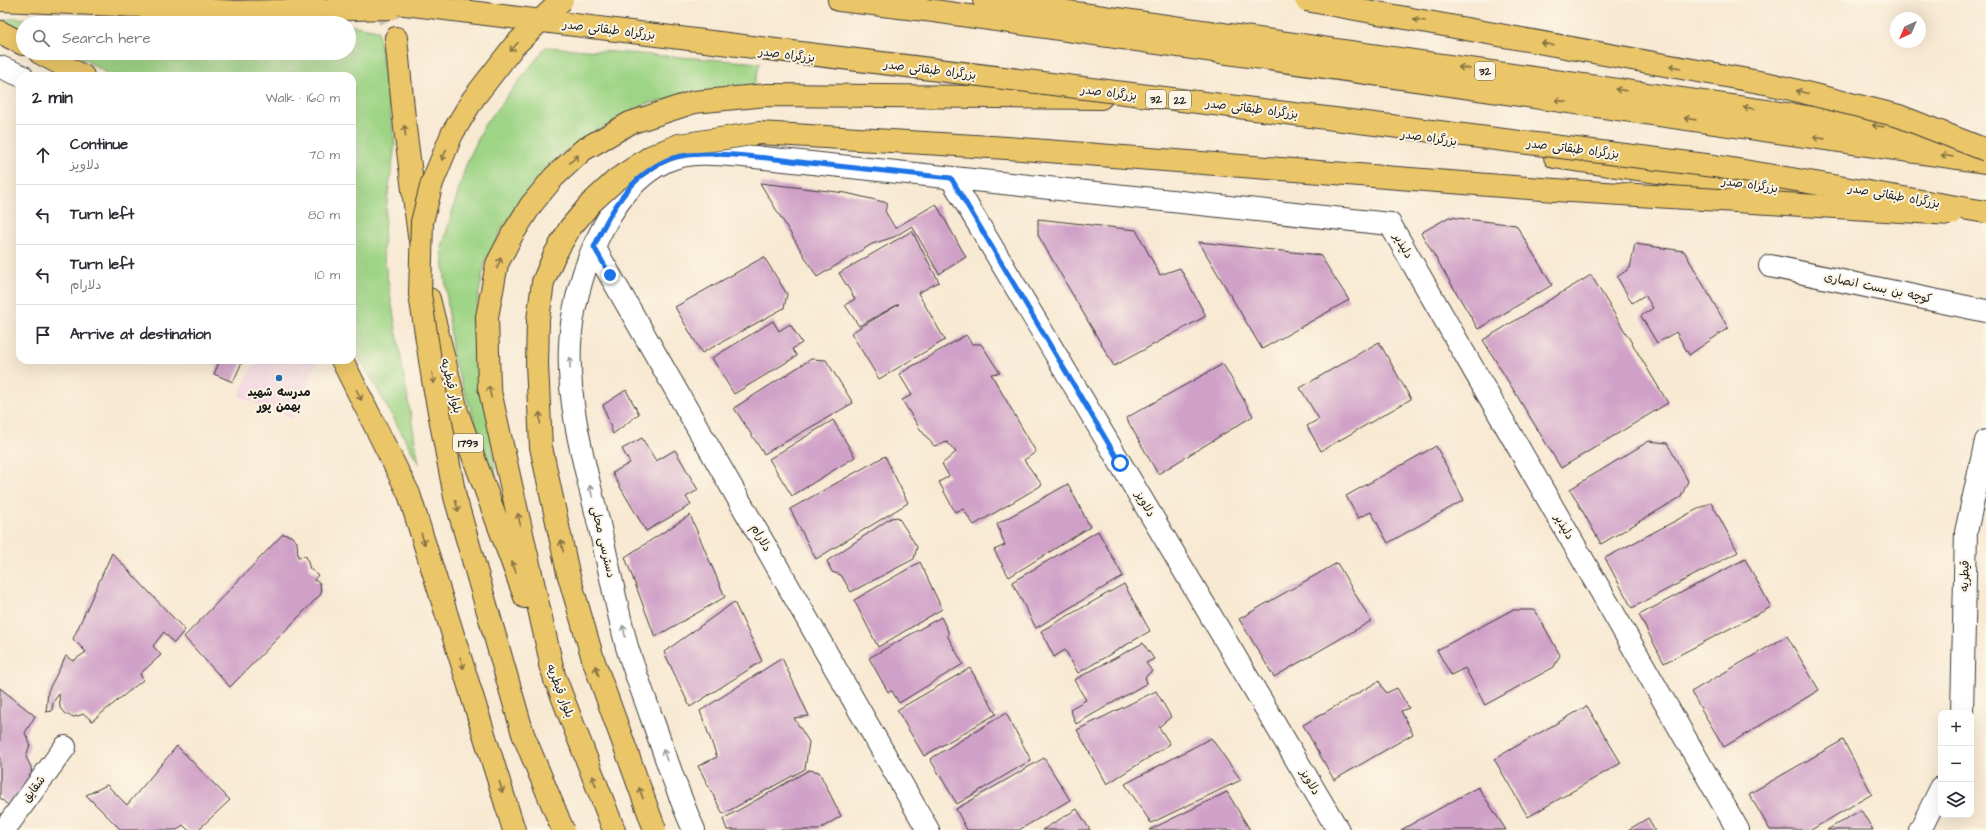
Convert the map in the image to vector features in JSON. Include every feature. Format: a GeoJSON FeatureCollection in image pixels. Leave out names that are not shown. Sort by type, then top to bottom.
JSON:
{"type":"FeatureCollection","features":[{"type":"Feature","properties":{"kind":"main road"},"geometry":{"type":"LineString","coordinates":[[0,0],[164,7],[235,12],[425,7]]}},
{"type":"Feature","properties":{"kind":"main road","name":"بزرگراه صدر"},"geometry":{"type":"LineString","coordinates":[[324,0],[1154,98],[1986,220]]}},
{"type":"Feature","properties":{"kind":"main road","name":"بزرگراه طبقاتی صدر"},"geometry":{"type":"LineString","coordinates":[[373,0],[1714,166],[1986,212]]}},
{"type":"Feature","properties":{"kind":"main road"},"geometry":{"type":"LineString","coordinates":[[562,0],[514,46],[473,99],[452,134],[432,183],[422,222],[420,294],[433,380],[455,498],[523,734],[563,830]]}},
{"type":"Feature","properties":{"kind":"main road"},"geometry":{"type":"LineString","coordinates":[[839,0],[934,11],[1986,162]]}},
{"type":"Feature","properties":{"kind":"main road","name":"32"},"geometry":{"type":"LineString","coordinates":[[984,0],[1986,142]]}},
{"type":"Feature","properties":{"kind":"main road"},"geometry":{"type":"LineString","coordinates":[[1306,0],[1770,84],[1899,116],[1986,150]]}},
{"type":"Feature","properties":{"kind":"main road"},"geometry":{"type":"LineString","coordinates":[[0,32],[16,40]]}},
{"type":"Feature","properties":{"kind":"main road","name":"بلوار قیطریه"},"geometry":{"type":"LineString","coordinates":[[396,38],[405,128],[424,278],[456,408],[555,680],[614,830]]}},
{"type":"Feature","properties":{"kind":"main road"},"geometry":{"type":"LineString","coordinates":[[53,60],[75,72]]}},
{"type":"Feature","properties":{"kind":"main road"},"geometry":{"type":"LineString","coordinates":[[555,680],[489,387],[487,317],[497,264],[512,235],[527,211],[554,177],[583,150],[630,123],[694,102],[767,95],[1154,98]]}},
{"type":"Feature","properties":{"kind":"main road"},"geometry":{"type":"LineString","coordinates":[[655,830],[593,659],[568,573],[541,447],[537,364],[538,320],[543,282],[555,254],[570,228],[591,203],[616,180],[652,156],[679,145],[759,133],[1007,148],[1554,190],[1986,216]]}},
{"type":"Feature","properties":{"kind":"main road"},"geometry":{"type":"LineString","coordinates":[[344,364],[409,494],[514,830]]}},
{"type":"Feature","properties":{"kind":"street"},"geometry":{"type":"LineString","coordinates":[[0,67],[16,74]]}},
{"type":"Feature","properties":{"kind":"street","name":"دسترسی محلی"},"geometry":{"type":"LineString","coordinates":[[694,830],[680,800],[628,648],[579,436],[571,382],[570,344],[576,295],[605,222],[635,182],[667,160],[691,155],[755,157],[1390,224]]}},
{"type":"Feature","properties":{"kind":"street","name":"دلاویز"},"geometry":{"type":"LineString","coordinates":[[951,178],[1338,830]]}},
{"type":"Feature","properties":{"kind":"street","name":"دلپذیر"},"geometry":{"type":"LineString","coordinates":[[1390,224],[1738,830]]}},
{"type":"Feature","properties":{"kind":"street","name":"دلارام"},"geometry":{"type":"LineString","coordinates":[[594,247],[928,830]]}},
{"type":"Feature","properties":{"kind":"street","name":"کوچه بن بست انصارى"},"geometry":{"type":"LineString","coordinates":[[1770,266],[1986,311]]}},
{"type":"Feature","properties":{"kind":"street","name":"قیطریه"},"geometry":{"type":"LineString","coordinates":[[1962,710],[1966,532],[1986,440]]}},
{"type":"Feature","properties":{"kind":"street","name":"شقایق"},"geometry":{"type":"LineString","coordinates":[[4,830],[65,747]]}},
{"type":"Feature","properties":{"kind":"street"},"geometry":{"type":"LineString","coordinates":[[1920,830],[1938,794]]}},
{"type":"Feature","properties":{"kind":"shaded area","name":"مدرسه شهید بهمن پور"},"geometry":{"type":"Polygon","coordinates":[[[253,364],[316,364],[293,419],[239,396],[253,364]]]}},
{"type":"Feature","properties":{"kind":"green space"},"geometry":{"type":"Polygon","coordinates":[[[16,18],[16,30],[0,27],[0,21],[16,18]]]}},
{"type":"Feature","properties":{"kind":"green space"},"geometry":{"type":"Polygon","coordinates":[[[356,26],[378,30],[395,144],[385,217],[383,252],[419,464],[356,351],[356,72],[105,72],[85,60],[356,60],[356,26]]]}},
{"type":"Feature","properties":{"kind":"green space"},"geometry":{"type":"Polygon","coordinates":[[[546,47],[760,63],[754,86],[646,104],[601,129],[558,156],[530,187],[502,229],[485,262],[477,304],[497,486],[453,358],[442,247],[466,165],[485,124],[546,47]]]}},
{"type":"Feature","properties":{"kind":"building"},"geometry":{"type":"Polygon","coordinates":[[[760,183],[846,193],[888,203],[885,211],[895,228],[936,204],[966,257],[939,274],[912,226],[894,237],[872,244],[817,277],[760,183]]]}},
{"type":"Feature","properties":{"kind":"building"},"geometry":{"type":"Polygon","coordinates":[[[1449,217],[1516,225],[1552,285],[1478,329],[1421,233],[1449,217]]]}},
{"type":"Feature","properties":{"kind":"building"},"geometry":{"type":"Polygon","coordinates":[[[1038,219],[1136,230],[1160,275],[1180,268],[1206,316],[1114,366],[1038,235],[1038,219]]]}},
{"type":"Feature","properties":{"kind":"building"},"geometry":{"type":"Polygon","coordinates":[[[912,231],[939,282],[918,293],[945,340],[879,379],[851,333],[899,304],[859,326],[845,305],[855,299],[839,273],[912,231]]]}},
{"type":"Feature","properties":{"kind":"building"},"geometry":{"type":"Polygon","coordinates":[[[1199,242],[1320,255],[1349,300],[1262,349],[1199,242]]]}},
{"type":"Feature","properties":{"kind":"building"},"geometry":{"type":"Polygon","coordinates":[[[1635,244],[1684,251],[1728,328],[1689,355],[1676,332],[1657,343],[1641,316],[1653,308],[1645,295],[1632,303],[1617,277],[1630,268],[1635,244]]]}},
{"type":"Feature","properties":{"kind":"building"},"geometry":{"type":"Polygon","coordinates":[[[764,257],[787,294],[784,308],[702,353],[675,307],[764,257]]]}},
{"type":"Feature","properties":{"kind":"building"},"geometry":{"type":"Polygon","coordinates":[[[1591,275],[1668,403],[1561,468],[1483,340],[1591,275]]]}},
{"type":"Feature","properties":{"kind":"building"},"geometry":{"type":"Polygon","coordinates":[[[773,321],[779,331],[790,324],[802,343],[792,349],[797,356],[734,394],[712,358],[773,321]]]}},
{"type":"Feature","properties":{"kind":"building"},"geometry":{"type":"Polygon","coordinates":[[[966,335],[972,344],[981,344],[1000,373],[991,374],[1036,452],[1024,460],[1042,485],[974,525],[963,509],[955,512],[939,482],[949,476],[942,464],[956,452],[947,442],[934,446],[920,429],[902,400],[912,395],[899,374],[966,335]]]}},
{"type":"Feature","properties":{"kind":"building"},"geometry":{"type":"Polygon","coordinates":[[[1379,342],[1411,399],[1321,451],[1307,426],[1319,419],[1300,388],[1379,342]]]}},
{"type":"Feature","properties":{"kind":"building"},"geometry":{"type":"Polygon","coordinates":[[[811,359],[826,360],[853,403],[764,454],[734,408],[811,359]]]}},
{"type":"Feature","properties":{"kind":"building"},"geometry":{"type":"Polygon","coordinates":[[[218,364],[241,364],[233,382],[214,374],[218,364]]]}},
{"type":"Feature","properties":{"kind":"building"},"geometry":{"type":"Polygon","coordinates":[[[1223,364],[1253,416],[1158,474],[1126,418],[1223,364]]]}},
{"type":"Feature","properties":{"kind":"building"},"geometry":{"type":"Polygon","coordinates":[[[626,390],[639,414],[613,434],[603,405],[626,390]]]}},
{"type":"Feature","properties":{"kind":"building"},"geometry":{"type":"Polygon","coordinates":[[[833,420],[855,457],[792,496],[769,459],[833,420]]]}},
{"type":"Feature","properties":{"kind":"building"},"geometry":{"type":"Polygon","coordinates":[[[642,438],[656,461],[675,450],[698,490],[686,497],[691,505],[646,531],[612,473],[630,463],[622,449],[642,438]]]}},
{"type":"Feature","properties":{"kind":"building"},"geometry":{"type":"Polygon","coordinates":[[[1649,441],[1667,443],[1688,481],[1681,497],[1601,544],[1570,489],[1649,441]]]}},
{"type":"Feature","properties":{"kind":"building"},"geometry":{"type":"Polygon","coordinates":[[[1436,446],[1464,500],[1388,543],[1371,512],[1358,518],[1346,496],[1436,446]]]}},
{"type":"Feature","properties":{"kind":"building"},"geometry":{"type":"Polygon","coordinates":[[[885,456],[908,503],[816,559],[790,509],[885,456]]]}},
{"type":"Feature","properties":{"kind":"building"},"geometry":{"type":"Polygon","coordinates":[[[1068,484],[1090,527],[1009,577],[994,550],[1005,545],[997,524],[1068,484]]]}},
{"type":"Feature","properties":{"kind":"building"},"geometry":{"type":"Polygon","coordinates":[[[1711,502],[1738,552],[1632,608],[1605,558],[1711,502]]]}},
{"type":"Feature","properties":{"kind":"building"},"geometry":{"type":"Polygon","coordinates":[[[690,515],[725,597],[655,637],[625,557],[690,515]]]}},
{"type":"Feature","properties":{"kind":"building"},"geometry":{"type":"Polygon","coordinates":[[[898,517],[917,547],[914,559],[851,592],[841,575],[832,572],[827,561],[891,518],[898,517]]]}},
{"type":"Feature","properties":{"kind":"building"},"geometry":{"type":"Polygon","coordinates":[[[1098,531],[1123,576],[1036,628],[1012,582],[1098,531]]]}},
{"type":"Feature","properties":{"kind":"building"},"geometry":{"type":"Polygon","coordinates":[[[283,534],[291,536],[297,542],[298,557],[306,556],[310,569],[318,575],[314,580],[320,583],[321,594],[230,687],[184,637],[283,534]]]}},
{"type":"Feature","properties":{"kind":"building"},"geometry":{"type":"Polygon","coordinates":[[[112,553],[185,630],[174,643],[164,632],[153,646],[161,655],[140,674],[143,680],[92,721],[84,714],[74,717],[65,714],[60,708],[59,694],[53,702],[52,711],[46,712],[48,691],[66,656],[73,661],[86,652],[73,639],[112,553]]]}},
{"type":"Feature","properties":{"kind":"building"},"geometry":{"type":"Polygon","coordinates":[[[1745,559],[1771,607],[1664,663],[1639,615],[1745,559]]]}},
{"type":"Feature","properties":{"kind":"building"},"geometry":{"type":"Polygon","coordinates":[[[920,562],[942,609],[878,647],[854,600],[920,562]]]}},
{"type":"Feature","properties":{"kind":"building"},"geometry":{"type":"Polygon","coordinates":[[[1337,563],[1371,621],[1274,677],[1239,619],[1337,563]]]}},
{"type":"Feature","properties":{"kind":"building"},"geometry":{"type":"Polygon","coordinates":[[[1124,584],[1150,631],[1078,673],[1065,650],[1054,657],[1041,631],[1124,584]]]}},
{"type":"Feature","properties":{"kind":"building"},"geometry":{"type":"Polygon","coordinates":[[[734,602],[762,661],[690,707],[664,652],[734,602]]]}},
{"type":"Feature","properties":{"kind":"building"},"geometry":{"type":"Polygon","coordinates":[[[1512,610],[1535,610],[1560,655],[1554,667],[1485,705],[1465,668],[1451,675],[1437,650],[1512,610]]]}},
{"type":"Feature","properties":{"kind":"building"},"geometry":{"type":"Polygon","coordinates":[[[941,617],[948,631],[948,637],[963,664],[899,703],[892,691],[888,692],[869,658],[941,617]]]}},
{"type":"Feature","properties":{"kind":"building"},"geometry":{"type":"Polygon","coordinates":[[[1787,636],[1819,690],[1724,747],[1691,692],[1787,636]]]}},
{"type":"Feature","properties":{"kind":"building"},"geometry":{"type":"Polygon","coordinates":[[[1143,643],[1154,659],[1146,663],[1152,671],[1145,677],[1147,683],[1076,724],[1070,709],[1086,700],[1074,680],[1143,643]]]}},
{"type":"Feature","properties":{"kind":"building"},"geometry":{"type":"Polygon","coordinates":[[[782,658],[809,716],[794,718],[809,742],[805,769],[723,814],[698,766],[717,757],[700,711],[782,658]]]}},
{"type":"Feature","properties":{"kind":"building"},"geometry":{"type":"Polygon","coordinates":[[[970,668],[996,714],[924,756],[897,710],[970,668]]]}},
{"type":"Feature","properties":{"kind":"building"},"geometry":{"type":"Polygon","coordinates":[[[1379,681],[1386,693],[1397,688],[1409,708],[1401,711],[1413,734],[1334,780],[1303,725],[1379,681]]]}},
{"type":"Feature","properties":{"kind":"building"},"geometry":{"type":"Polygon","coordinates":[[[0,688],[35,716],[25,733],[30,744],[26,757],[31,767],[32,778],[10,807],[0,798],[0,688]]]}},
{"type":"Feature","properties":{"kind":"building"},"geometry":{"type":"Polygon","coordinates":[[[1156,691],[1171,717],[1159,727],[1170,744],[1107,784],[1077,730],[1156,691]]]}},
{"type":"Feature","properties":{"kind":"building"},"geometry":{"type":"Polygon","coordinates":[[[1587,706],[1621,763],[1528,817],[1494,759],[1587,706]]]}},
{"type":"Feature","properties":{"kind":"building"},"geometry":{"type":"Polygon","coordinates":[[[1006,713],[1031,760],[957,804],[930,759],[1006,713]]]}},
{"type":"Feature","properties":{"kind":"building"},"geometry":{"type":"Polygon","coordinates":[[[1211,738],[1241,780],[1151,823],[1125,784],[1211,738]]]}},
{"type":"Feature","properties":{"kind":"building"},"geometry":{"type":"Polygon","coordinates":[[[1843,740],[1872,794],[1811,830],[1770,830],[1749,794],[1843,740]]]}},
{"type":"Feature","properties":{"kind":"building"},"geometry":{"type":"Polygon","coordinates":[[[177,746],[230,800],[198,830],[188,830],[183,825],[177,830],[121,830],[86,795],[107,785],[127,805],[177,746]]]}},
{"type":"Feature","properties":{"kind":"building"},"geometry":{"type":"Polygon","coordinates":[[[1044,758],[1070,800],[1019,830],[967,830],[956,809],[1044,758]]]}},
{"type":"Feature","properties":{"kind":"building"},"geometry":{"type":"Polygon","coordinates":[[[809,770],[819,772],[841,816],[818,830],[727,830],[723,819],[809,770]]]}},
{"type":"Feature","properties":{"kind":"building"},"geometry":{"type":"Polygon","coordinates":[[[1478,787],[1506,830],[1401,830],[1478,787]]]}},
{"type":"Feature","properties":{"kind":"building"},"geometry":{"type":"Polygon","coordinates":[[[1227,792],[1250,830],[1149,830],[1227,792]]]}},
{"type":"Feature","properties":{"kind":"building"},"geometry":{"type":"Polygon","coordinates":[[[1077,809],[1090,830],[1042,830],[1077,809]]]}},
{"type":"Feature","properties":{"kind":"building"},"geometry":{"type":"Polygon","coordinates":[[[1861,810],[1873,830],[1827,830],[1861,810]]]}},
{"type":"Feature","properties":{"kind":"building"},"geometry":{"type":"Polygon","coordinates":[[[1648,818],[1655,830],[1628,830],[1648,818]]]}},
{"type":"Feature","properties":{"kind":"tunnel"},"geometry":{"type":"LineString","coordinates":[[382,0],[396,38]]}},
{"type":"Feature","properties":{"kind":"place","name":"مدرسه شهید بهمن پور"},"geometry":{"type":"Point","coordinates":[279,378]}},
{"type":"Feature","properties":{"kind":"route"},"geometry":{"type":"LineString","coordinates":[[610,275],[594,247],[605,222],[635,182],[667,160],[691,155],[755,157],[951,178],[1120,463]]}}]}
